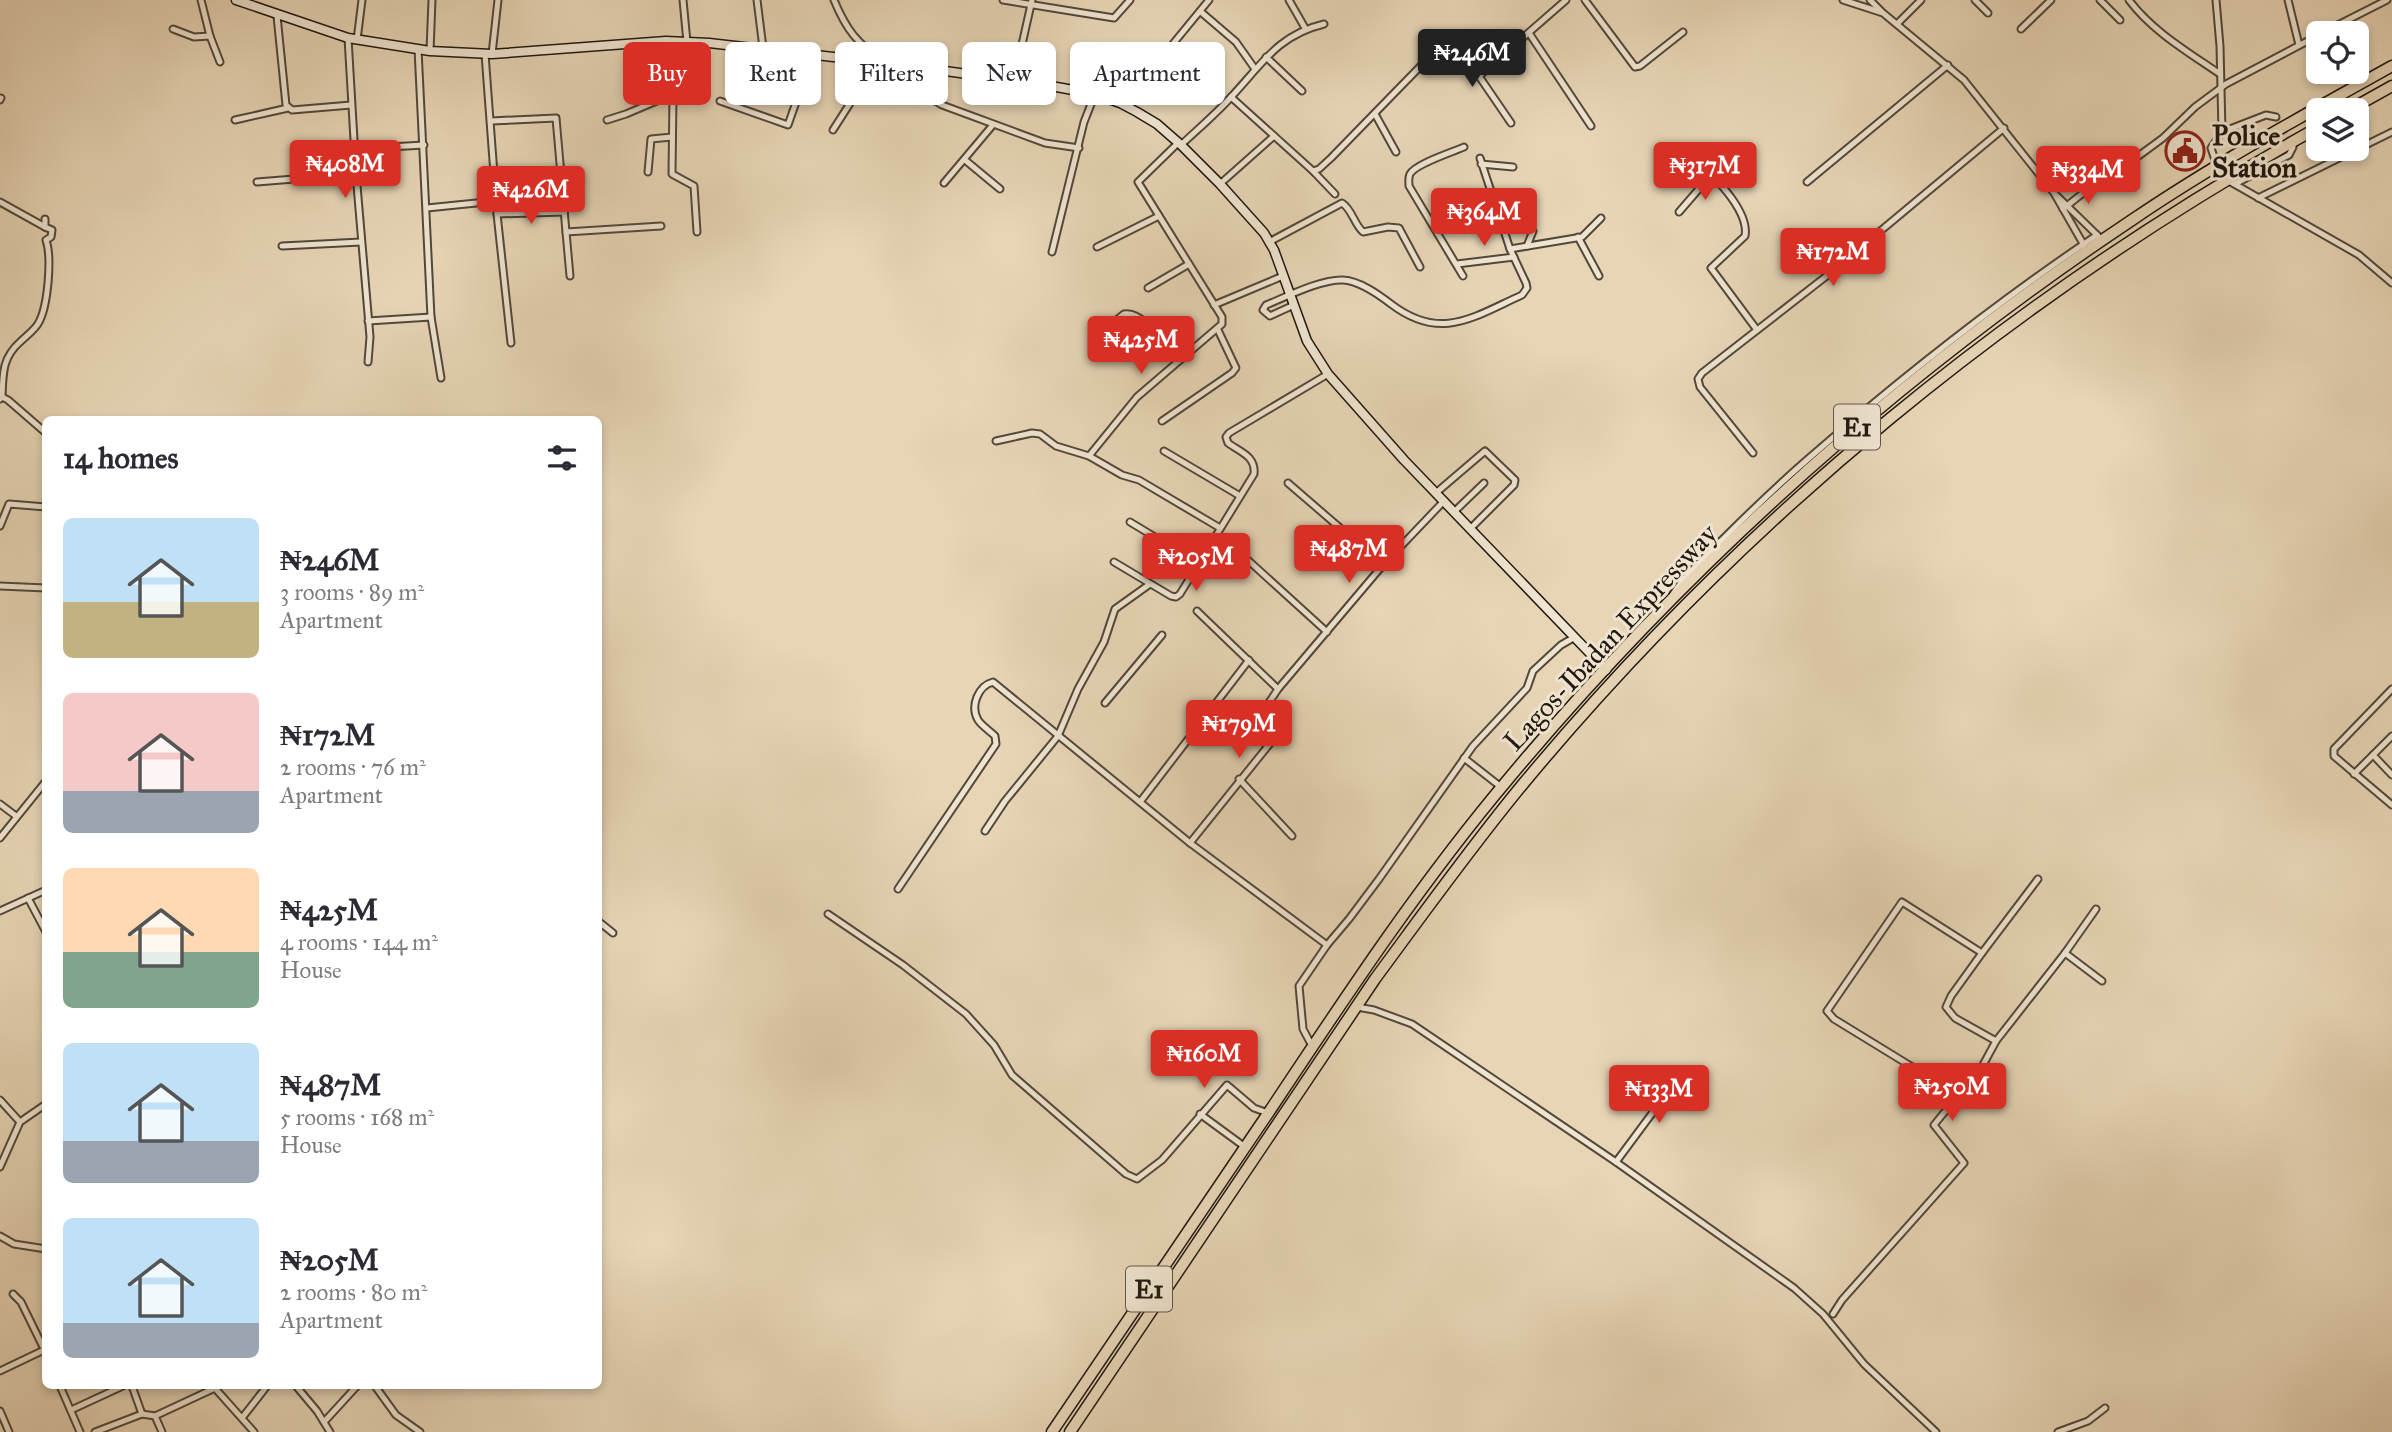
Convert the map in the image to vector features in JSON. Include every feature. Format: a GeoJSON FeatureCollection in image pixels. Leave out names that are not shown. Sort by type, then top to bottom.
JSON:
{"type":"FeatureCollection","features":[{"type":"Feature","properties":{"kind":"highway","name":"Lagos-Ibadan Expressway"},"geometry":{"type":"LineString","coordinates":[[1052,1432],[1312,1046],[1461,837],[1604,669],[1688,583],[1800,477],[1944,356],[2085,247],[2217,166],[2392,66]]}},
{"type":"Feature","properties":{"kind":"highway"},"geometry":{"type":"LineString","coordinates":[[2369,99],[2392,86]]}},
{"type":"Feature","properties":{"kind":"highway","name":"Lagos-Ibadan Expressway"},"geometry":{"type":"LineString","coordinates":[[1070,1432],[1375,979],[1521,786],[1620,674],[1698,592],[1810,486],[1892,416],[1999,331],[2144,231],[2231,182],[2306,135]]}},
{"type":"Feature","properties":{"kind":"street"},"geometry":{"type":"LineString","coordinates":[[201,0],[220,62]]}},
{"type":"Feature","properties":{"kind":"street"},"geometry":{"type":"LineString","coordinates":[[236,0],[277,16],[357,40],[430,51],[489,54],[666,41],[687,42],[683,0]]}},
{"type":"Feature","properties":{"kind":"street"},"geometry":{"type":"LineString","coordinates":[[357,40],[362,0]]}},
{"type":"Feature","properties":{"kind":"street"},"geometry":{"type":"LineString","coordinates":[[430,51],[432,0]]}},
{"type":"Feature","properties":{"kind":"street"},"geometry":{"type":"LineString","coordinates":[[498,0],[489,54],[491,121],[497,215],[511,343]]}},
{"type":"Feature","properties":{"kind":"street"},"geometry":{"type":"LineString","coordinates":[[757,0],[762,42]]}},
{"type":"Feature","properties":{"kind":"street"},"geometry":{"type":"LineString","coordinates":[[834,0],[842,20],[858,42]]}},
{"type":"Feature","properties":{"kind":"street"},"geometry":{"type":"LineString","coordinates":[[1003,0],[1032,2],[1114,18],[1130,0]]}},
{"type":"Feature","properties":{"kind":"street"},"geometry":{"type":"LineString","coordinates":[[1174,42],[1209,0]]}},
{"type":"Feature","properties":{"kind":"street"},"geometry":{"type":"LineString","coordinates":[[1289,0],[1305,28]]}},
{"type":"Feature","properties":{"kind":"street"},"geometry":{"type":"LineString","coordinates":[[1479,76],[1566,0]]}},
{"type":"Feature","properties":{"kind":"street"},"geometry":{"type":"LineString","coordinates":[[1586,0],[1635,66],[1640,66],[1684,32]]}},
{"type":"Feature","properties":{"kind":"street"},"geometry":{"type":"LineString","coordinates":[[1843,0],[1883,13]]}},
{"type":"Feature","properties":{"kind":"street"},"geometry":{"type":"LineString","coordinates":[[1870,0],[1964,80],[2066,207],[2100,238]]}},
{"type":"Feature","properties":{"kind":"street"},"geometry":{"type":"LineString","coordinates":[[1897,24],[1922,0]]}},
{"type":"Feature","properties":{"kind":"street"},"geometry":{"type":"LineString","coordinates":[[1975,0],[1988,13]]}},
{"type":"Feature","properties":{"kind":"street"},"geometry":{"type":"LineString","coordinates":[[2021,29],[2051,0]]}},
{"type":"Feature","properties":{"kind":"street"},"geometry":{"type":"LineString","coordinates":[[2100,0],[2120,20]]}},
{"type":"Feature","properties":{"kind":"street"},"geometry":{"type":"LineString","coordinates":[[2129,0],[2160,32],[2220,74]]}},
{"type":"Feature","properties":{"kind":"street"},"geometry":{"type":"LineString","coordinates":[[2216,0],[2220,46],[2221,132],[2211,148],[2217,166]]}},
{"type":"Feature","properties":{"kind":"street"},"geometry":{"type":"LineString","coordinates":[[2288,0],[2299,45]]}},
{"type":"Feature","properties":{"kind":"street"},"geometry":{"type":"LineString","coordinates":[[2346,21],[2387,0]]}},
{"type":"Feature","properties":{"kind":"street"},"geometry":{"type":"LineString","coordinates":[[1023,42],[1032,2]]}},
{"type":"Feature","properties":{"kind":"street"},"geometry":{"type":"LineString","coordinates":[[1201,12],[1236,42],[1255,69]]}},
{"type":"Feature","properties":{"kind":"street"},"geometry":{"type":"LineString","coordinates":[[277,16],[285,102],[288,108]]}},
{"type":"Feature","properties":{"kind":"street"},"geometry":{"type":"LineString","coordinates":[[1089,456],[1137,397],[1222,324],[1222,317],[1138,182],[1231,97],[1275,47],[1305,28],[1324,24]]}},
{"type":"Feature","properties":{"kind":"street"},"geometry":{"type":"LineString","coordinates":[[173,29],[194,37],[210,36]]}},
{"type":"Feature","properties":{"kind":"street"},"geometry":{"type":"LineString","coordinates":[[1529,33],[1591,126]]}},
{"type":"Feature","properties":{"kind":"street"},"geometry":{"type":"LineString","coordinates":[[348,38],[370,337],[368,362]]}},
{"type":"Feature","properties":{"kind":"street"},"geometry":{"type":"LineString","coordinates":[[1313,171],[1331,158],[1447,39],[1451,38],[1511,123]]}},
{"type":"Feature","properties":{"kind":"street"},"geometry":{"type":"LineString","coordinates":[[2066,207],[2093,185],[2163,138],[2195,107],[2220,88],[2306,41]]}},
{"type":"Feature","properties":{"kind":"street"},"geometry":{"type":"LineString","coordinates":[[418,49],[431,317],[441,379]]}},
{"type":"Feature","properties":{"kind":"street"},"geometry":{"type":"LineString","coordinates":[[1266,57],[1302,91]]}},
{"type":"Feature","properties":{"kind":"street"},"geometry":{"type":"LineString","coordinates":[[1807,182],[1948,65]]}},
{"type":"Feature","properties":{"kind":"street"},"geometry":{"type":"LineString","coordinates":[[1231,97],[1335,194]]}},
{"type":"Feature","properties":{"kind":"street"},"geometry":{"type":"LineString","coordinates":[[720,101],[725,103]]}},
{"type":"Feature","properties":{"kind":"street"},"geometry":{"type":"LineString","coordinates":[[235,120],[288,108],[292,110],[351,105]]}},
{"type":"Feature","properties":{"kind":"street"},"geometry":{"type":"LineString","coordinates":[[607,120],[647,105]]}},
{"type":"Feature","properties":{"kind":"street"},"geometry":{"type":"LineString","coordinates":[[673,105],[672,174],[694,186],[697,232]]}},
{"type":"Feature","properties":{"kind":"street"},"geometry":{"type":"LineString","coordinates":[[731,105],[788,125],[795,105]]}},
{"type":"Feature","properties":{"kind":"street"},"geometry":{"type":"LineString","coordinates":[[833,130],[849,105]]}},
{"type":"Feature","properties":{"kind":"street"},"geometry":{"type":"LineString","coordinates":[[945,105],[1045,143],[1079,148]]}},
{"type":"Feature","properties":{"kind":"street"},"geometry":{"type":"LineString","coordinates":[[1052,252],[1084,122],[1091,105]]}},
{"type":"Feature","properties":{"kind":"street"},"geometry":{"type":"LineString","coordinates":[[1124,105],[1157,124],[1180,144],[1249,215],[1269,242],[1307,341],[1328,374],[1362,414],[1604,669]]}},
{"type":"Feature","properties":{"kind":"street"},"geometry":{"type":"LineString","coordinates":[[1375,114],[1396,152]]}},
{"type":"Feature","properties":{"kind":"street"},"geometry":{"type":"LineString","coordinates":[[2221,132],[2266,114],[2276,117]]}},
{"type":"Feature","properties":{"kind":"street"},"geometry":{"type":"LineString","coordinates":[[491,121],[556,118],[570,276]]}},
{"type":"Feature","properties":{"kind":"street"},"geometry":{"type":"LineString","coordinates":[[944,183],[992,125]]}},
{"type":"Feature","properties":{"kind":"street"},"geometry":{"type":"LineString","coordinates":[[1753,453],[1700,387],[1698,379],[1702,373],[1824,278],[2004,128]]}},
{"type":"Feature","properties":{"kind":"street"},"geometry":{"type":"LineString","coordinates":[[2258,198],[2392,132]]}},
{"type":"Feature","properties":{"kind":"street"},"geometry":{"type":"LineString","coordinates":[[1220,184],[1274,136]]}},
{"type":"Feature","properties":{"kind":"street"},"geometry":{"type":"LineString","coordinates":[[648,173],[651,139],[673,137]]}},
{"type":"Feature","properties":{"kind":"street"},"geometry":{"type":"LineString","coordinates":[[355,149],[424,145]]}},
{"type":"Feature","properties":{"kind":"street"},"geometry":{"type":"LineString","coordinates":[[1463,276],[1409,186],[1409,177],[1413,170],[1464,147]]}},
{"type":"Feature","properties":{"kind":"street"},"geometry":{"type":"LineString","coordinates":[[2231,182],[2289,155],[2294,148]]}},
{"type":"Feature","properties":{"kind":"street"},"geometry":{"type":"LineString","coordinates":[[1694,156],[1729,195],[1746,230],[1742,240],[1711,268],[1757,330]]}},
{"type":"Feature","properties":{"kind":"street"},"geometry":{"type":"LineString","coordinates":[[965,160],[1000,190]]}},
{"type":"Feature","properties":{"kind":"street"},"geometry":{"type":"LineString","coordinates":[[1294,306],[1270,316],[1263,310],[1266,305],[1327,282],[1343,280],[1366,288],[1417,319],[1450,325],[1522,295],[1527,288],[1526,283],[1510,249],[1480,161],[1513,167]]}},
{"type":"Feature","properties":{"kind":"street"},"geometry":{"type":"LineString","coordinates":[[257,182],[356,174]]}},
{"type":"Feature","properties":{"kind":"street"},"geometry":{"type":"LineString","coordinates":[[1679,212],[1711,174]]}},
{"type":"Feature","properties":{"kind":"street"},"geometry":{"type":"LineString","coordinates":[[2231,182],[2359,255],[2392,282]]}},
{"type":"Feature","properties":{"kind":"street"},"geometry":{"type":"LineString","coordinates":[[427,208],[496,201]]}},
{"type":"Feature","properties":{"kind":"street"},"geometry":{"type":"LineString","coordinates":[[0,202],[52,230],[51,237],[46,240],[51,259],[40,320],[14,348],[5,362],[1,377],[1,397],[42,430]]}},
{"type":"Feature","properties":{"kind":"street"},"geometry":{"type":"LineString","coordinates":[[1269,242],[1343,204],[1363,232],[1388,227],[1399,228],[1420,267]]}},
{"type":"Feature","properties":{"kind":"street"},"geometry":{"type":"LineString","coordinates":[[2066,207],[2085,247]]}},
{"type":"Feature","properties":{"kind":"street"},"geometry":{"type":"LineString","coordinates":[[497,215],[564,212]]}},
{"type":"Feature","properties":{"kind":"street"},"geometry":{"type":"LineString","coordinates":[[1097,247],[1159,216]]}},
{"type":"Feature","properties":{"kind":"street"},"geometry":{"type":"LineString","coordinates":[[1510,249],[1578,237],[1588,232],[1601,218]]}},
{"type":"Feature","properties":{"kind":"street"},"geometry":{"type":"LineString","coordinates":[[45,219],[45,227]]}},
{"type":"Feature","properties":{"kind":"street"},"geometry":{"type":"LineString","coordinates":[[566,232],[661,226]]}},
{"type":"Feature","properties":{"kind":"street"},"geometry":{"type":"LineString","coordinates":[[1527,246],[1533,232]]}},
{"type":"Feature","properties":{"kind":"street"},"geometry":{"type":"LineString","coordinates":[[1578,237],[1599,276]]}},
{"type":"Feature","properties":{"kind":"street"},"geometry":{"type":"LineString","coordinates":[[282,246],[361,242]]}},
{"type":"Feature","properties":{"kind":"street"},"geometry":{"type":"LineString","coordinates":[[1457,264],[1514,257]]}},
{"type":"Feature","properties":{"kind":"street"},"geometry":{"type":"LineString","coordinates":[[1149,288],[1189,264]]}},
{"type":"Feature","properties":{"kind":"street"},"geometry":{"type":"LineString","coordinates":[[1214,305],[1283,276]]}},
{"type":"Feature","properties":{"kind":"street"},"geometry":{"type":"LineString","coordinates":[[1101,333],[1124,314],[1136,314],[1178,361]]}},
{"type":"Feature","properties":{"kind":"street"},"geometry":{"type":"LineString","coordinates":[[368,321],[431,317]]}},
{"type":"Feature","properties":{"kind":"street"},"geometry":{"type":"LineString","coordinates":[[1162,421],[1236,368],[1218,330]]}},
{"type":"Feature","properties":{"kind":"street"},"geometry":{"type":"LineString","coordinates":[[1114,562],[1176,597],[1254,474],[1255,466],[1250,457],[1228,443],[1226,437],[1328,374]]}},
{"type":"Feature","properties":{"kind":"street"},"geometry":{"type":"LineString","coordinates":[[996,441],[1032,433],[1040,434],[1056,446],[1089,456],[1122,475],[1139,480],[1220,528]]}},
{"type":"Feature","properties":{"kind":"street"},"geometry":{"type":"LineString","coordinates":[[1164,451],[1240,496]]}},
{"type":"Feature","properties":{"kind":"street"},"geometry":{"type":"LineString","coordinates":[[1437,492],[1485,451],[1515,480],[1514,485],[1471,528]]}},
{"type":"Feature","properties":{"kind":"street"},"geometry":{"type":"LineString","coordinates":[[1288,483],[1383,565]]}},
{"type":"Feature","properties":{"kind":"street"},"geometry":{"type":"LineString","coordinates":[[1455,511],[1483,483]]}},
{"type":"Feature","properties":{"kind":"street"},"geometry":{"type":"LineString","coordinates":[[1190,843],[1279,729],[1266,707],[1278,689],[1383,565],[1444,501]]}},
{"type":"Feature","properties":{"kind":"street"},"geometry":{"type":"LineString","coordinates":[[0,526],[9,503],[42,507]]}},
{"type":"Feature","properties":{"kind":"street"},"geometry":{"type":"LineString","coordinates":[[1130,522],[1198,563]]}},
{"type":"Feature","properties":{"kind":"street"},"geometry":{"type":"LineString","coordinates":[[1228,542],[1327,632]]}},
{"type":"Feature","properties":{"kind":"street"},"geometry":{"type":"LineString","coordinates":[[985,831],[1058,736],[1078,690],[1104,642],[1115,609],[1150,584]]}},
{"type":"Feature","properties":{"kind":"street"},"geometry":{"type":"LineString","coordinates":[[0,586],[42,588]]}},
{"type":"Feature","properties":{"kind":"street"},"geometry":{"type":"LineString","coordinates":[[1197,611],[1278,689]]}},
{"type":"Feature","properties":{"kind":"street"},"geometry":{"type":"LineString","coordinates":[[1105,703],[1162,635]]}},
{"type":"Feature","properties":{"kind":"street"},"geometry":{"type":"LineString","coordinates":[[1312,1046],[1303,1029],[1299,986],[1327,944],[1372,889],[1464,758],[1527,688],[1533,671],[1561,645],[1574,637]]}},
{"type":"Feature","properties":{"kind":"street"},"geometry":{"type":"LineString","coordinates":[[1140,802],[1249,660]]}},
{"type":"Feature","properties":{"kind":"street"},"geometry":{"type":"LineString","coordinates":[[898,889],[996,744],[995,736],[978,720],[975,711],[975,700],[985,685],[993,682],[1190,843],[1327,944]]}},
{"type":"Feature","properties":{"kind":"street"},"geometry":{"type":"LineString","coordinates":[[2392,688],[2334,749],[2334,756],[2392,805]]}},
{"type":"Feature","properties":{"kind":"street"},"geometry":{"type":"LineString","coordinates":[[2354,774],[2392,736]]}},
{"type":"Feature","properties":{"kind":"street"},"geometry":{"type":"LineString","coordinates":[[2373,755],[2392,775]]}},
{"type":"Feature","properties":{"kind":"street"},"geometry":{"type":"LineString","coordinates":[[1464,758],[1501,787]]}},
{"type":"Feature","properties":{"kind":"street"},"geometry":{"type":"LineString","coordinates":[[1240,779],[1292,836]]}},
{"type":"Feature","properties":{"kind":"street"},"geometry":{"type":"LineString","coordinates":[[0,838],[42,786]]}},
{"type":"Feature","properties":{"kind":"street"},"geometry":{"type":"LineString","coordinates":[[0,804],[16,816]]}},
{"type":"Feature","properties":{"kind":"street"},"geometry":{"type":"LineString","coordinates":[[1996,1041],[1955,1018],[1946,1007],[1951,996],[2038,879]]}},
{"type":"Feature","properties":{"kind":"street"},"geometry":{"type":"LineString","coordinates":[[0,911],[42,892]]}},
{"type":"Feature","properties":{"kind":"street"},"geometry":{"type":"LineString","coordinates":[[28,898],[42,924]]}},
{"type":"Feature","properties":{"kind":"street"},"geometry":{"type":"LineString","coordinates":[[1958,1095],[1834,1019],[1827,1011],[1902,902],[1982,953]]}},
{"type":"Feature","properties":{"kind":"street"},"geometry":{"type":"LineString","coordinates":[[1833,1314],[1842,1300],[1964,1163],[1934,1125],[1983,1065],[1996,1041],[2096,909]]}},
{"type":"Feature","properties":{"kind":"street"},"geometry":{"type":"LineString","coordinates":[[828,914],[903,965],[966,1014],[994,1045],[1012,1075],[1126,1174],[1137,1178],[1162,1160],[1227,1085],[1254,1108],[1268,1113]]}},
{"type":"Feature","properties":{"kind":"street"},"geometry":{"type":"LineString","coordinates":[[602,924],[613,933]]}},
{"type":"Feature","properties":{"kind":"street"},"geometry":{"type":"LineString","coordinates":[[2065,953],[2102,981]]}},
{"type":"Feature","properties":{"kind":"street"},"geometry":{"type":"LineString","coordinates":[[1357,1007],[1374,1010],[1412,1024],[1616,1162],[1794,1289],[1823,1314],[1864,1364],[1936,1432]]}},
{"type":"Feature","properties":{"kind":"street"},"geometry":{"type":"LineString","coordinates":[[1616,1162],[1682,1073]]}},
{"type":"Feature","properties":{"kind":"street"},"geometry":{"type":"LineString","coordinates":[[0,1100],[20,1122]]}},
{"type":"Feature","properties":{"kind":"street"},"geometry":{"type":"LineString","coordinates":[[0,1167],[20,1122],[42,1107]]}},
{"type":"Feature","properties":{"kind":"street"},"geometry":{"type":"LineString","coordinates":[[1200,1114],[1245,1147]]}},
{"type":"Feature","properties":{"kind":"street"},"geometry":{"type":"LineString","coordinates":[[0,1236],[14,1244],[42,1248]]}},
{"type":"Feature","properties":{"kind":"street"},"geometry":{"type":"LineString","coordinates":[[13,1294],[21,1302],[42,1346]]}},
{"type":"Feature","properties":{"kind":"street"},"geometry":{"type":"LineString","coordinates":[[0,1371],[42,1353]]}},
{"type":"Feature","properties":{"kind":"street"},"geometry":{"type":"LineString","coordinates":[[61,1389],[80,1432]]}},
{"type":"Feature","properties":{"kind":"street"},"geometry":{"type":"LineString","coordinates":[[71,1410],[116,1389]]}},
{"type":"Feature","properties":{"kind":"street"},"geometry":{"type":"LineString","coordinates":[[133,1389],[142,1414]]}},
{"type":"Feature","properties":{"kind":"street"},"geometry":{"type":"LineString","coordinates":[[95,1432],[142,1414],[155,1416],[210,1389]]}},
{"type":"Feature","properties":{"kind":"street"},"geometry":{"type":"LineString","coordinates":[[216,1389],[254,1432]]}},
{"type":"Feature","properties":{"kind":"street"},"geometry":{"type":"LineString","coordinates":[[242,1419],[265,1389]]}},
{"type":"Feature","properties":{"kind":"street"},"geometry":{"type":"LineString","coordinates":[[298,1389],[330,1432]]}},
{"type":"Feature","properties":{"kind":"street"},"geometry":{"type":"LineString","coordinates":[[324,1422],[354,1389]]}},
{"type":"Feature","properties":{"kind":"street"},"geometry":{"type":"LineString","coordinates":[[377,1389],[396,1415],[420,1432]]}},
{"type":"Feature","properties":{"kind":"street"},"geometry":{"type":"LineString","coordinates":[[2058,1432],[2088,1421],[2105,1408]]}},
{"type":"Feature","properties":{"kind":"street"},"geometry":{"type":"LineString","coordinates":[[0,1411],[9,1432]]}},
{"type":"Feature","properties":{"kind":"street"},"geometry":{"type":"LineString","coordinates":[[155,1416],[162,1432]]}},
{"type":"Feature","properties":{"kind":"tunnel"},"geometry":{"type":"LineString","coordinates":[[2276,117],[2292,145]]}},
{"type":"Feature","properties":{"kind":"place","name":"Police Station"},"geometry":{"type":"Point","coordinates":[2185,151]}}]}
